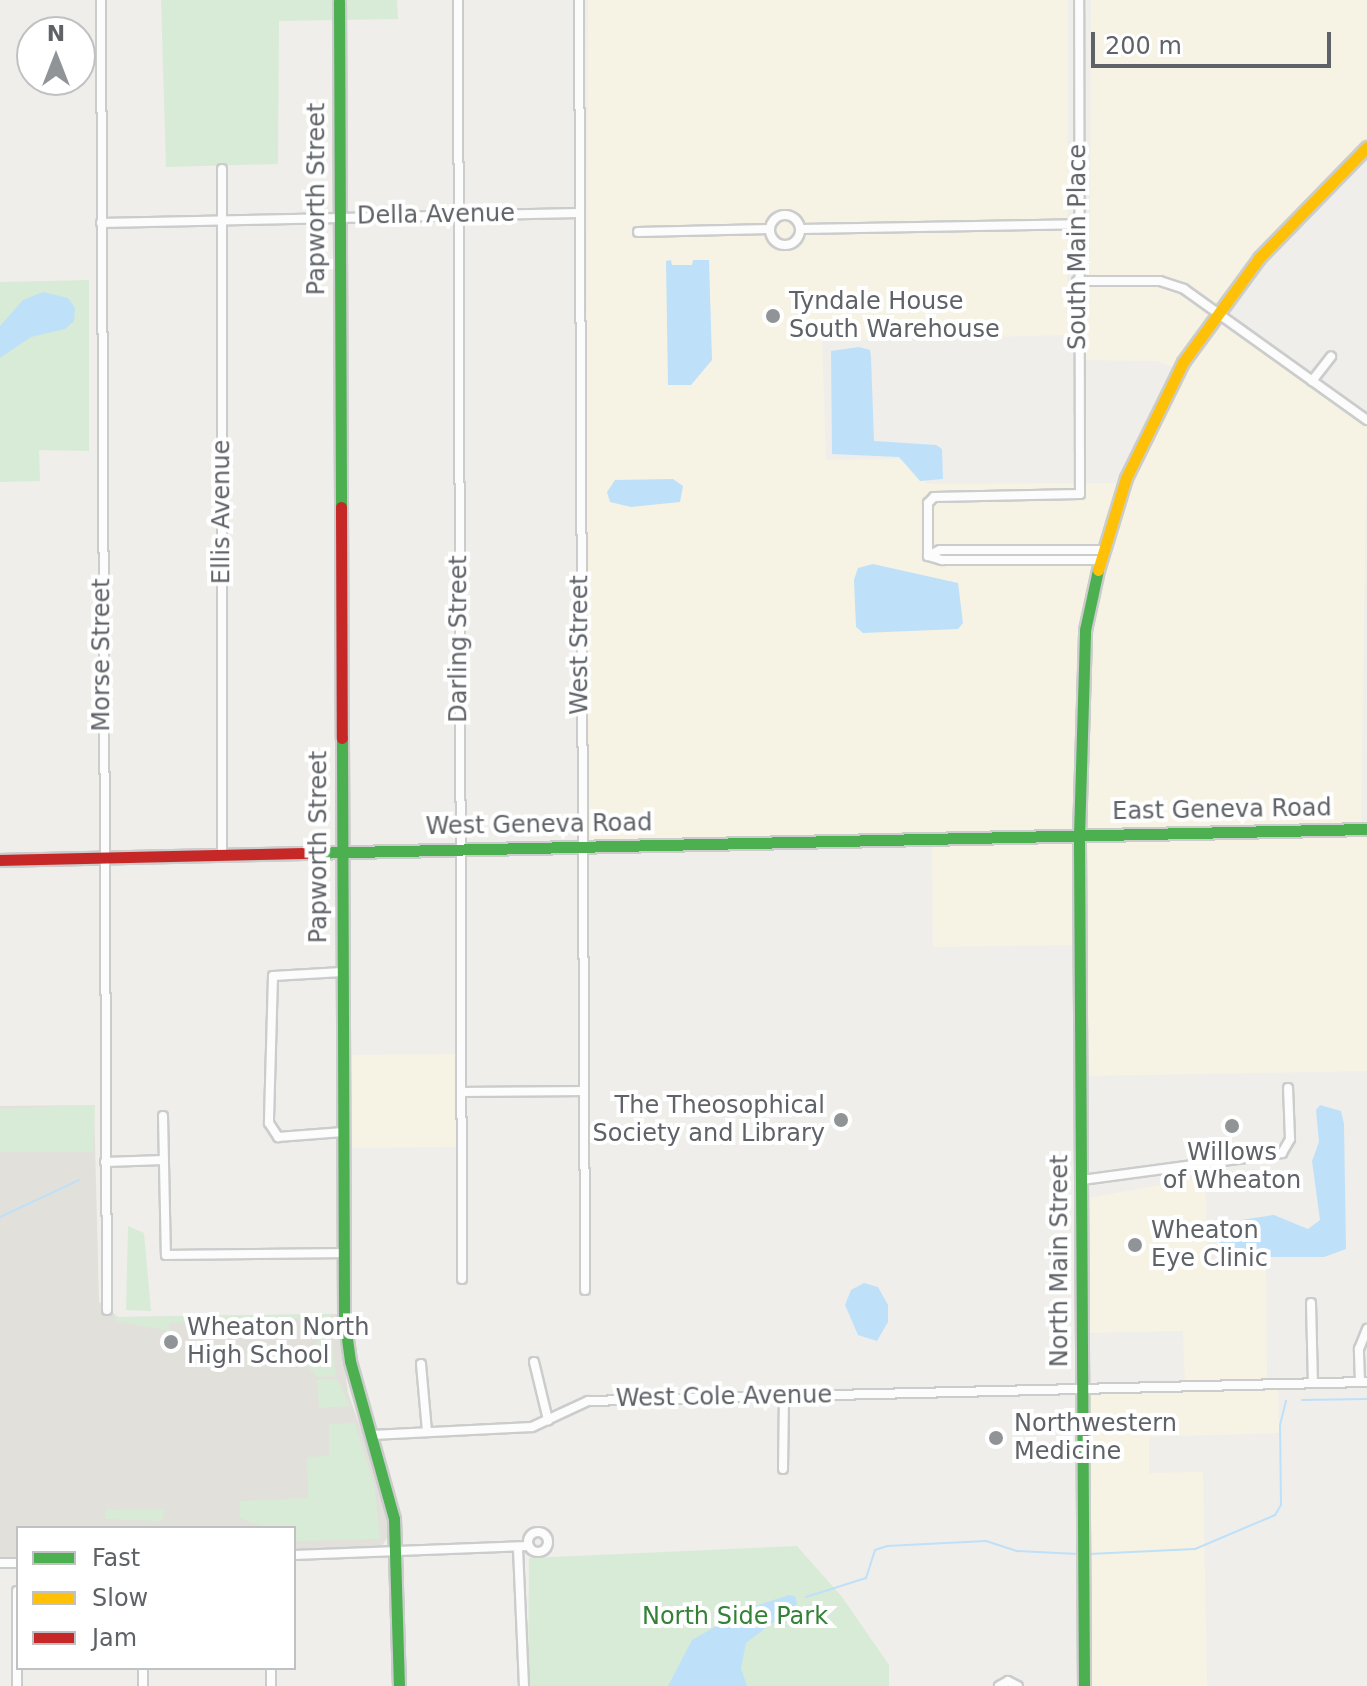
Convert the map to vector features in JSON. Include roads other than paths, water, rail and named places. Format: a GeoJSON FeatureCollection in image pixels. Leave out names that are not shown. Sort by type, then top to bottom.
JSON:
{"type":"FeatureCollection","features":[{"type":"Feature","properties":{"kind":"street","name":"Morse Street"},"geometry":{"type":"LineString","coordinates":[[101,0],[107,1310]]}},
{"type":"Feature","properties":{"kind":"street","name":"Darling Street"},"geometry":{"type":"LineString","coordinates":[[458,0],[462,1279]]}},
{"type":"Feature","properties":{"kind":"street","name":"West Street"},"geometry":{"type":"LineString","coordinates":[[579,0],[585,1290]]}},
{"type":"Feature","properties":{"kind":"street","name":"South Main Place"},"geometry":{"type":"LineString","coordinates":[[1079,0],[1077,281],[1080,494],[934,497],[928,503],[928,556],[940,550],[1101,555]]}},
{"type":"Feature","properties":{"kind":"street","name":"Papworth Street"},"geometry":{"type":"LineString","coordinates":[[339,1],[341,852],[346,1334],[390,1499],[396,1552],[399,1686]]}},
{"type":"Feature","properties":{"kind":"street","name":"North Main Street"},"geometry":{"type":"LineString","coordinates":[[1084,1686],[1079,836],[1082,655],[1101,555],[1154,414],[1217,311],[1267,250],[1367,147]]}},
{"type":"Feature","properties":{"kind":"street","name":"Ellis Avenue"},"geometry":{"type":"LineString","coordinates":[[222,169],[222,855]]}},
{"type":"Feature","properties":{"kind":"street","name":"Della Avenue"},"geometry":{"type":"LineString","coordinates":[[101,223],[579,213]]}},
{"type":"Feature","properties":{"kind":"street"},"geometry":{"type":"LineString","coordinates":[[770,229],[778,216],[788,215],[801,229],[1078,224]]}},
{"type":"Feature","properties":{"kind":"street"},"geometry":{"type":"LineString","coordinates":[[770,229],[776,242],[785,245],[795,242],[801,229]]}},
{"type":"Feature","properties":{"kind":"street"},"geometry":{"type":"LineString","coordinates":[[638,232],[770,229]]}},
{"type":"Feature","properties":{"kind":"street"},"geometry":{"type":"LineString","coordinates":[[1077,281],[1160,281],[1217,311],[1367,420]]}},
{"type":"Feature","properties":{"kind":"street"},"geometry":{"type":"LineString","coordinates":[[1312,381],[1331,357]]}},
{"type":"Feature","properties":{"kind":"street","name":"East Geneva Road"},"geometry":{"type":"LineString","coordinates":[[1079,836],[1367,829]]}},
{"type":"Feature","properties":{"kind":"street","name":"West Geneva Road"},"geometry":{"type":"LineString","coordinates":[[0,860],[1079,836]]}},
{"type":"Feature","properties":{"kind":"street"},"geometry":{"type":"LineString","coordinates":[[342,972],[273,976],[269,1123],[278,1137],[343,1132]]}},
{"type":"Feature","properties":{"kind":"street"},"geometry":{"type":"LineString","coordinates":[[1082,1180],[1282,1153],[1290,1139],[1288,1088]]}},
{"type":"Feature","properties":{"kind":"street"},"geometry":{"type":"LineString","coordinates":[[461,1092],[583,1091]]}},
{"type":"Feature","properties":{"kind":"street"},"geometry":{"type":"LineString","coordinates":[[163,1116],[166,1255],[344,1253]]}},
{"type":"Feature","properties":{"kind":"street"},"geometry":{"type":"LineString","coordinates":[[105,1162],[164,1160]]}},
{"type":"Feature","properties":{"kind":"street"},"geometry":{"type":"LineString","coordinates":[[1311,1303],[1313,1383]]}},
{"type":"Feature","properties":{"kind":"street"},"geometry":{"type":"LineString","coordinates":[[1363,1382],[1359,1349],[1367,1329]]}},
{"type":"Feature","properties":{"kind":"street"},"geometry":{"type":"LineString","coordinates":[[534,1362],[548,1420]]}},
{"type":"Feature","properties":{"kind":"street"},"geometry":{"type":"LineString","coordinates":[[421,1364],[427,1431]]}},
{"type":"Feature","properties":{"kind":"street","name":"West Cole Avenue"},"geometry":{"type":"LineString","coordinates":[[372,1435],[523,1428],[588,1401],[1363,1382]]}},
{"type":"Feature","properties":{"kind":"street"},"geometry":{"type":"LineString","coordinates":[[783,1469],[784,1396]]}},
{"type":"Feature","properties":{"kind":"street"},"geometry":{"type":"LineString","coordinates":[[296,1555],[518,1549],[529,1546]]}},
{"type":"Feature","properties":{"kind":"street"},"geometry":{"type":"LineString","coordinates":[[518,1549],[524,1686]]}},
{"type":"Feature","properties":{"kind":"street"},"geometry":{"type":"LineString","coordinates":[[999,1686],[1008,1681],[1018,1686]]}},
{"type":"Feature","properties":{"kind":"water"},"geometry":{"type":"Polygon","coordinates":[[[671,260],[672,265],[692,265],[693,260],[709,260],[712,360],[691,385],[668,385],[666,261],[671,260]]]}},
{"type":"Feature","properties":{"kind":"water"},"geometry":{"type":"Polygon","coordinates":[[[43,292],[68,298],[75,308],[74,321],[65,329],[31,337],[0,358],[0,326],[23,300],[43,292]]]}},
{"type":"Feature","properties":{"kind":"water"},"geometry":{"type":"Polygon","coordinates":[[[859,347],[870,350],[874,441],[936,445],[942,449],[943,479],[920,481],[899,457],[832,454],[831,351],[859,347]]]}},
{"type":"Feature","properties":{"kind":"water"},"geometry":{"type":"Polygon","coordinates":[[[673,479],[683,486],[680,502],[631,507],[610,502],[607,492],[615,480],[673,479]]]}},
{"type":"Feature","properties":{"kind":"water"},"geometry":{"type":"Polygon","coordinates":[[[873,564],[958,583],[963,623],[958,629],[863,633],[856,627],[854,580],[858,568],[873,564]]]}},
{"type":"Feature","properties":{"kind":"water"},"geometry":{"type":"Polygon","coordinates":[[[1320,1105],[1341,1111],[1344,1124],[1346,1249],[1324,1257],[1229,1257],[1219,1243],[1241,1220],[1274,1215],[1308,1229],[1320,1220],[1312,1161],[1319,1142],[1316,1110],[1320,1105]]]}},
{"type":"Feature","properties":{"kind":"water"},"geometry":{"type":"Polygon","coordinates":[[[864,1283],[878,1287],[888,1305],[888,1322],[877,1341],[858,1335],[845,1305],[851,1290],[864,1283]]]}},
{"type":"Feature","properties":{"kind":"water"},"geometry":{"type":"Polygon","coordinates":[[[789,1595],[795,1596],[797,1604],[746,1643],[741,1668],[747,1686],[668,1686],[692,1640],[746,1609],[789,1595]]]}},
{"type":"Feature","properties":{"kind":"waterway"},"geometry":{"type":"LineString","coordinates":[[0,1217],[79,1180]]}},
{"type":"Feature","properties":{"kind":"waterway"},"geometry":{"type":"LineString","coordinates":[[1302,1400],[1367,1399]]}},
{"type":"Feature","properties":{"kind":"waterway"},"geometry":{"type":"LineString","coordinates":[[1089,1554],[1195,1549],[1275,1515],[1281,1505],[1280,1425],[1286,1401]]}},
{"type":"Feature","properties":{"kind":"waterway"},"geometry":{"type":"LineString","coordinates":[[806,1597],[866,1578],[875,1550],[887,1546],[986,1541],[1017,1551],[1078,1554]]}},
{"type":"Feature","properties":{"kind":"place","name":"Tyndale House South Warehouse"},"geometry":{"type":"Point","coordinates":[773,316]}},
{"type":"Feature","properties":{"kind":"place","name":"The Theosophical Society and Library"},"geometry":{"type":"Point","coordinates":[841,1120]}},
{"type":"Feature","properties":{"kind":"place","name":"Willows of Wheaton"},"geometry":{"type":"Point","coordinates":[1232,1126]}},
{"type":"Feature","properties":{"kind":"place","name":"Wheaton Eye Clinic"},"geometry":{"type":"Point","coordinates":[1135,1245]}},
{"type":"Feature","properties":{"kind":"place","name":"Wheaton North High School"},"geometry":{"type":"Point","coordinates":[171,1342]}},
{"type":"Feature","properties":{"kind":"place","name":"Northwestern Medicine"},"geometry":{"type":"Point","coordinates":[996,1438]}},
{"type":"Feature","properties":{"kind":"park label","name":"North Side Park"},"geometry":{"type":"Point","coordinates":[735,1617]}}]}
